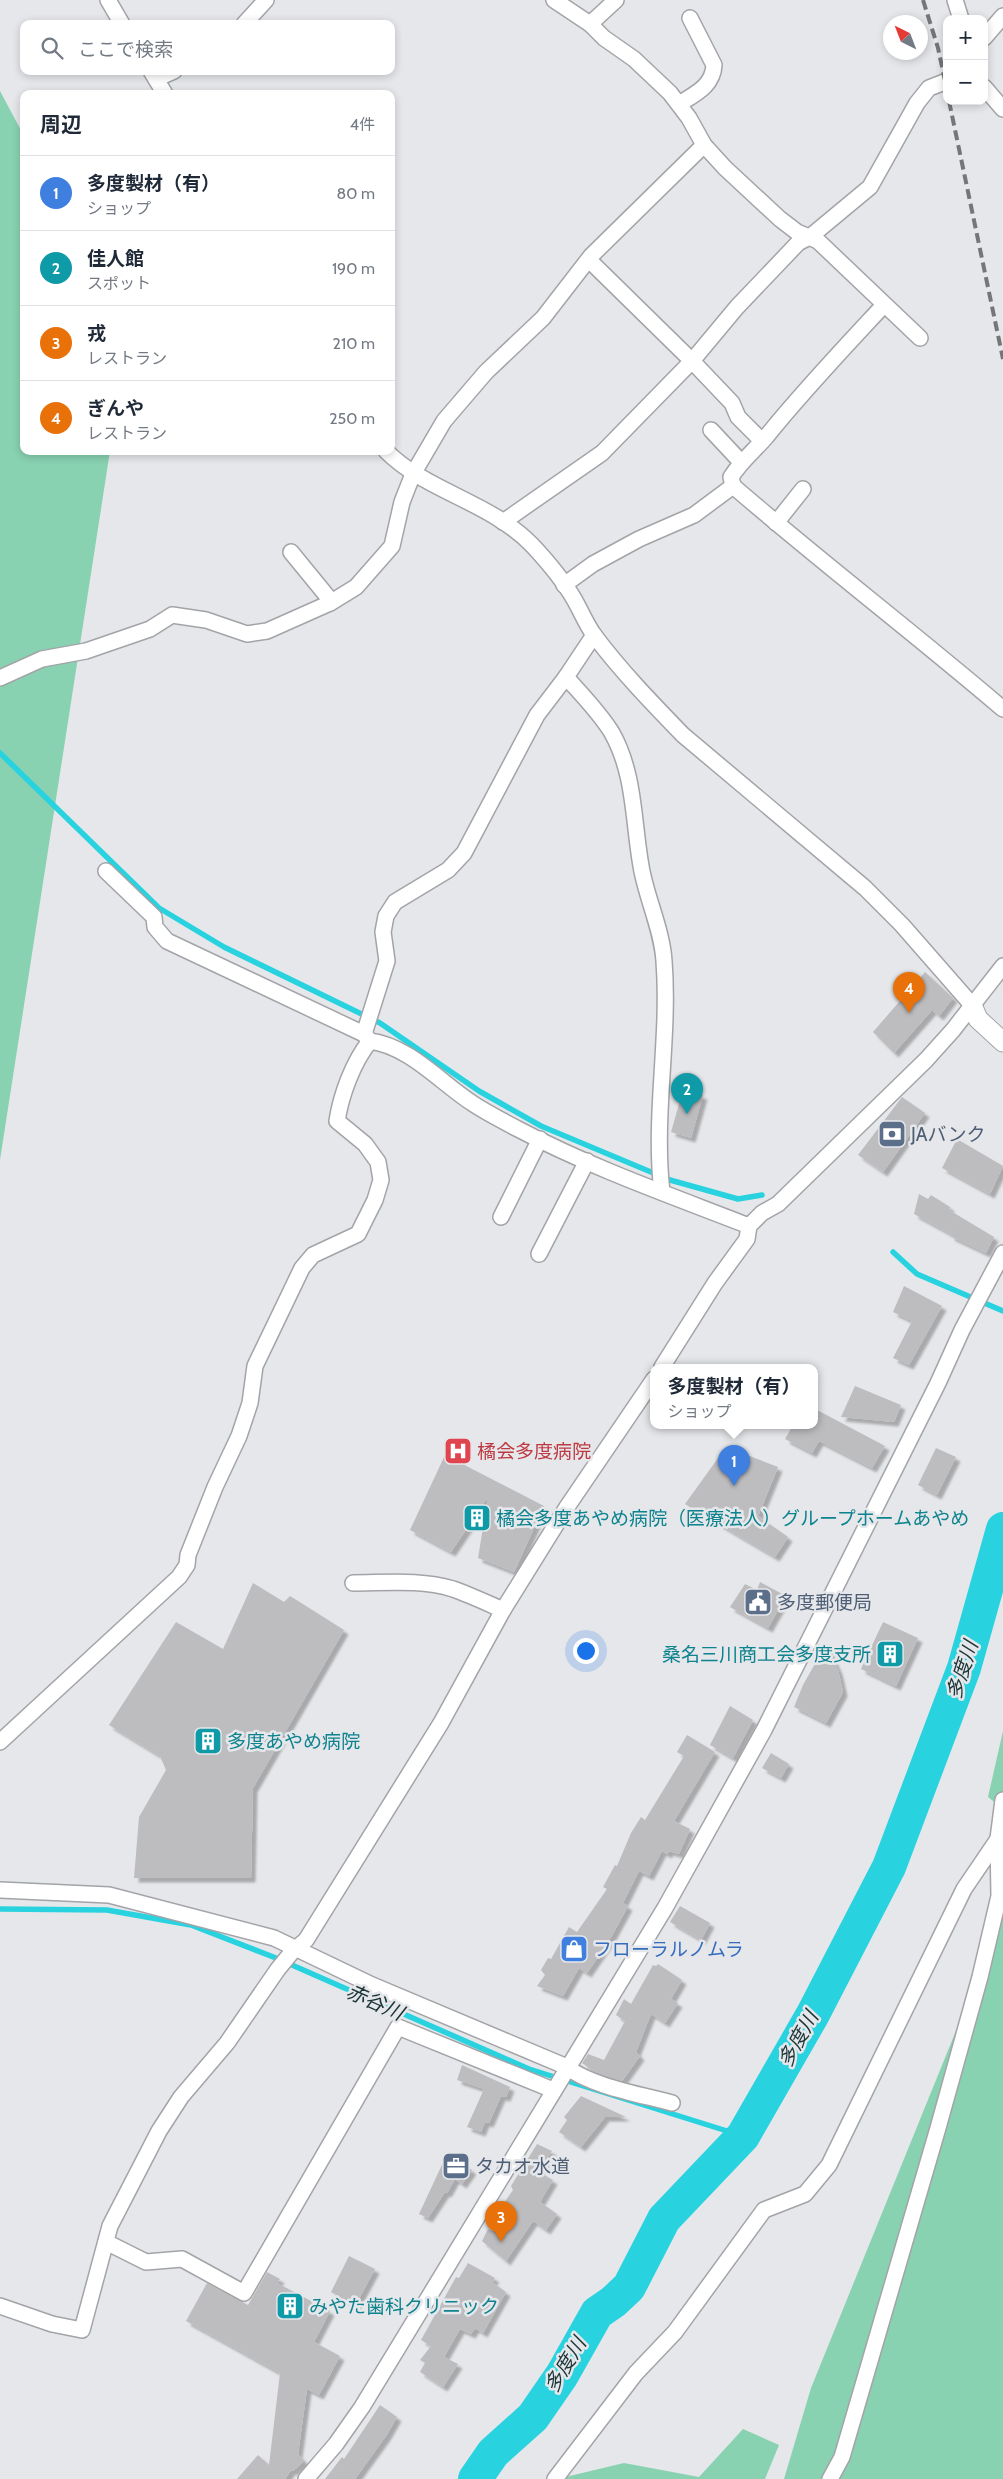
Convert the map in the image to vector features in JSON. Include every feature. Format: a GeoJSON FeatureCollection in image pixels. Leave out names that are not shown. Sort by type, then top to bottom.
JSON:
{"type":"FeatureCollection","features":[{"type":"Feature","properties":{"kind":"street"},"geometry":{"type":"LineString","coordinates":[[108,0],[120,20]]}},
{"type":"Feature","properties":{"kind":"street"},"geometry":{"type":"LineString","coordinates":[[248,20],[266,0]]}},
{"type":"Feature","properties":{"kind":"street"},"geometry":{"type":"LineString","coordinates":[[554,0],[590,24],[604,38],[634,60],[679,104],[704,145],[780,219],[797,232],[811,236],[883,306],[920,338]]}},
{"type":"Feature","properties":{"kind":"street"},"geometry":{"type":"LineString","coordinates":[[590,24],[616,0]]}},
{"type":"Feature","properties":{"kind":"street"},"geometry":{"type":"LineString","coordinates":[[955,0],[960,15]]}},
{"type":"Feature","properties":{"kind":"street"},"geometry":{"type":"LineString","coordinates":[[988,33],[1003,16]]}},
{"type":"Feature","properties":{"kind":"street"},"geometry":{"type":"LineString","coordinates":[[679,104],[700,91],[710,82],[714,72],[714,65],[690,18]]}},
{"type":"Feature","properties":{"kind":"street"},"geometry":{"type":"LineString","coordinates":[[154,75],[163,90]]}},
{"type":"Feature","properties":{"kind":"street"},"geometry":{"type":"LineString","coordinates":[[502,522],[602,453],[692,361],[762,280],[798,243],[811,236],[870,188],[917,103],[928,88],[943,82]]}},
{"type":"Feature","properties":{"kind":"street"},"geometry":{"type":"LineString","coordinates":[[988,92],[1003,109]]}},
{"type":"Feature","properties":{"kind":"street"},"geometry":{"type":"LineString","coordinates":[[0,678],[42,659],[86,651],[150,629],[172,615],[206,620],[247,634],[267,631],[330,603],[356,587],[392,546],[402,502],[414,474],[444,421],[486,372],[543,318],[589,260],[704,145]]}},
{"type":"Feature","properties":{"kind":"street"},"geometry":{"type":"LineString","coordinates":[[589,260],[692,361],[732,403],[738,417],[762,441]]}},
{"type":"Feature","properties":{"kind":"street"},"geometry":{"type":"LineString","coordinates":[[883,306],[808,386],[762,441],[740,461],[731,477],[733,486],[776,523],[907,627],[1003,709]]}},
{"type":"Feature","properties":{"kind":"street"},"geometry":{"type":"LineString","coordinates":[[711,430],[740,461]]}},
{"type":"Feature","properties":{"kind":"street"},"geometry":{"type":"LineString","coordinates":[[391,455],[414,474],[478,505],[532,545],[564,585],[594,635],[683,735],[865,888],[902,925],[972,1005],[978,1019],[1003,1042]]}},
{"type":"Feature","properties":{"kind":"street"},"geometry":{"type":"LineString","coordinates":[[564,585],[593,564],[639,540],[694,515],[733,486]]}},
{"type":"Feature","properties":{"kind":"street"},"geometry":{"type":"LineString","coordinates":[[776,523],[803,489]]}},
{"type":"Feature","properties":{"kind":"street"},"geometry":{"type":"LineString","coordinates":[[291,552],[327,596],[330,603]]}},
{"type":"Feature","properties":{"kind":"street"},"geometry":{"type":"LineString","coordinates":[[0,1742],[172,1584],[187,1565],[188,1555],[215,1487],[239,1436],[250,1403],[255,1366],[302,1268],[313,1255],[358,1234],[375,1200],[381,1180],[378,1162],[365,1144],[337,1121],[339,1106],[367,1037],[387,961],[383,932],[386,916],[395,902],[448,870],[464,853],[537,715],[566,677],[594,635]]}},
{"type":"Feature","properties":{"kind":"street"},"geometry":{"type":"LineString","coordinates":[[566,677],[612,733],[625,762],[634,803],[641,867],[664,959],[664,1047],[658,1159],[662,1192]]}},
{"type":"Feature","properties":{"kind":"street"},"geometry":{"type":"LineString","coordinates":[[106,871],[154,917],[155,927],[167,941],[367,1037],[384,1043],[415,1061],[472,1103],[540,1139],[587,1161],[749,1226]]}},
{"type":"Feature","properties":{"kind":"street"},"geometry":{"type":"LineString","coordinates":[[664,1364],[715,1283],[747,1239],[749,1226],[762,1213],[778,1204],[926,1060],[1003,966]]}},
{"type":"Feature","properties":{"kind":"street"},"geometry":{"type":"LineString","coordinates":[[501,1217],[540,1139]]}},
{"type":"Feature","properties":{"kind":"street"},"geometry":{"type":"LineString","coordinates":[[539,1254],[587,1161]]}},
{"type":"Feature","properties":{"kind":"street"},"geometry":{"type":"LineString","coordinates":[[306,2479],[336,2444],[362,2407],[665,1908],[764,1730],[938,1383],[962,1330],[1003,1253]]}},
{"type":"Feature","properties":{"kind":"street"},"geometry":{"type":"LineString","coordinates":[[0,2306],[52,2324],[82,2330],[110,2226],[163,2124],[181,2097],[227,2043],[278,1969],[294,1950],[306,1940],[349,1875],[407,1775],[441,1723],[503,1610],[567,1507],[650,1385]]}},
{"type":"Feature","properties":{"kind":"street"},"geometry":{"type":"LineString","coordinates":[[353,1582],[396,1582],[438,1586],[453,1589],[503,1610]]}},
{"type":"Feature","properties":{"kind":"street"},"geometry":{"type":"LineString","coordinates":[[830,2479],[842,2457],[980,1977],[999,1896],[998,1839],[1003,1800]]}},
{"type":"Feature","properties":{"kind":"street"},"geometry":{"type":"LineString","coordinates":[[555,2479],[636,2373],[675,2332],[764,2210],[805,2194],[829,2165],[964,1889],[998,1839]]}},
{"type":"Feature","properties":{"kind":"street"},"geometry":{"type":"LineString","coordinates":[[0,1890],[109,1895],[274,1938],[294,1950],[372,1985],[606,2085],[672,2103]]}},
{"type":"Feature","properties":{"kind":"street"},"geometry":{"type":"LineString","coordinates":[[106,2242],[146,2262],[182,2259],[244,2293],[398,2027],[553,2090]]}},
{"type":"Feature","properties":{"kind":"green space"},"geometry":{"type":"Polygon","coordinates":[[[0,91],[20,128],[20,455],[109,455],[0,1160],[0,91]]]}},
{"type":"Feature","properties":{"kind":"green space"},"geometry":{"type":"Polygon","coordinates":[[[1003,1731],[1003,1809],[988,1797],[1003,1731]]]}},
{"type":"Feature","properties":{"kind":"green space"},"geometry":{"type":"Polygon","coordinates":[[[1003,1915],[1003,2479],[784,2479],[811,2388],[1003,1915]]]}},
{"type":"Feature","properties":{"kind":"green space"},"geometry":{"type":"Polygon","coordinates":[[[743,2429],[779,2445],[765,2479],[557,2479],[624,2463],[699,2477],[743,2429]]]}},
{"type":"Feature","properties":{"kind":"building"},"geometry":{"type":"Polygon","coordinates":[[[925,972],[953,998],[939,1016],[932,1010],[894,1053],[873,1032],[925,972]]]}},
{"type":"Feature","properties":{"kind":"building"},"geometry":{"type":"Polygon","coordinates":[[[683,1090],[703,1095],[691,1138],[671,1132],[683,1090]]]}},
{"type":"Feature","properties":{"kind":"building","name":"JAバンク"},"geometry":{"type":"Polygon","coordinates":[[[902,1097],[925,1113],[883,1172],[858,1155],[902,1097]]]}},
{"type":"Feature","properties":{"kind":"building"},"geometry":{"type":"Polygon","coordinates":[[[957,1139],[1003,1166],[990,1194],[942,1168],[957,1139]]]}},
{"type":"Feature","properties":{"kind":"building"},"geometry":{"type":"Polygon","coordinates":[[[919,1194],[928,1199],[931,1195],[950,1207],[949,1210],[994,1237],[986,1253],[950,1236],[951,1234],[914,1214],[919,1194]]]}},
{"type":"Feature","properties":{"kind":"building"},"geometry":{"type":"Polygon","coordinates":[[[904,1286],[942,1306],[909,1365],[893,1358],[912,1321],[893,1312],[904,1286]]]}},
{"type":"Feature","properties":{"kind":"building"},"geometry":{"type":"Polygon","coordinates":[[[855,1386],[901,1405],[894,1422],[841,1417],[855,1386]]]}},
{"type":"Feature","properties":{"kind":"building"},"geometry":{"type":"Polygon","coordinates":[[[818,1411],[885,1446],[872,1468],[819,1441],[812,1453],[785,1439],[791,1429],[818,1429],[818,1411]]]}},
{"type":"Feature","properties":{"kind":"building"},"geometry":{"type":"Polygon","coordinates":[[[726,1447],[778,1467],[758,1516],[788,1537],[775,1557],[685,1504],[726,1447]]]}},
{"type":"Feature","properties":{"kind":"building"},"geometry":{"type":"Polygon","coordinates":[[[936,1448],[956,1457],[937,1495],[918,1485],[936,1448]]]}},
{"type":"Feature","properties":{"kind":"building","name":"橘会多度あやめ病院（医療法人）グループホームあやめ"},"geometry":{"type":"Polygon","coordinates":[[[445,1455],[544,1506],[514,1572],[478,1558],[488,1497],[451,1552],[410,1530],[445,1455]]]}},
{"type":"Feature","properties":{"kind":"building","name":"多度郵便局"},"geometry":{"type":"Polygon","coordinates":[[[760,1582],[786,1596],[768,1628],[730,1607],[745,1584],[757,1590],[760,1582]]]}},
{"type":"Feature","properties":{"kind":"building","name":"多度あやめ病院"},"geometry":{"type":"Polygon","coordinates":[[[253,1583],[284,1602],[290,1596],[344,1630],[253,1788],[251,1878],[134,1878],[139,1817],[166,1770],[160,1756],[109,1725],[176,1622],[223,1649],[253,1583]]]}},
{"type":"Feature","properties":{"kind":"building","name":"桑名三川商工会多度支所"},"geometry":{"type":"Polygon","coordinates":[[[883,1622],[918,1638],[896,1686],[861,1669],[883,1622]]]}},
{"type":"Feature","properties":{"kind":"building"},"geometry":{"type":"Polygon","coordinates":[[[826,1644],[838,1670],[843,1692],[826,1723],[794,1707],[803,1685],[826,1644]]]}},
{"type":"Feature","properties":{"kind":"building"},"geometry":{"type":"Polygon","coordinates":[[[730,1706],[753,1720],[733,1758],[710,1745],[730,1706]]]}},
{"type":"Feature","properties":{"kind":"building"},"geometry":{"type":"Polygon","coordinates":[[[687,1735],[715,1752],[674,1821],[690,1829],[679,1854],[669,1851],[667,1854],[662,1851],[649,1876],[639,1871],[623,1903],[628,1906],[609,1941],[587,1973],[579,1968],[563,1996],[537,1986],[545,1975],[541,1970],[548,1958],[551,1959],[569,1927],[577,1932],[607,1889],[603,1887],[615,1865],[617,1866],[631,1833],[641,1817],[645,1820],[684,1756],[677,1752],[687,1735]]]}},
{"type":"Feature","properties":{"kind":"building"},"geometry":{"type":"Polygon","coordinates":[[[771,1753],[789,1764],[781,1778],[762,1768],[771,1753]]]}},
{"type":"Feature","properties":{"kind":"building"},"geometry":{"type":"Polygon","coordinates":[[[680,1906],[710,1923],[701,1940],[670,1922],[680,1906]]]}},
{"type":"Feature","properties":{"kind":"building"},"geometry":{"type":"Polygon","coordinates":[[[658,1964],[682,1980],[671,1999],[678,2003],[665,2023],[651,2014],[636,2052],[640,2056],[622,2081],[595,2072],[582,2063],[588,2054],[604,2060],[625,2021],[616,2015],[624,1999],[631,2004],[653,1965],[656,1966],[658,1964]]]}},
{"type":"Feature","properties":{"kind":"building"},"geometry":{"type":"Polygon","coordinates":[[[462,2065],[510,2087],[506,2097],[501,2096],[489,2123],[485,2122],[481,2132],[467,2127],[484,2089],[457,2080],[462,2065]]]}},
{"type":"Feature","properties":{"kind":"building"},"geometry":{"type":"Polygon","coordinates":[[[581,2096],[626,2117],[605,2117],[581,2147],[559,2132],[567,2120],[564,2117],[581,2096]]]}},
{"type":"Feature","properties":{"kind":"building"},"geometry":{"type":"Polygon","coordinates":[[[537,2144],[552,2151],[539,2172],[553,2180],[540,2202],[557,2214],[546,2230],[533,2221],[506,2261],[482,2241],[488,2229],[493,2231],[507,2204],[504,2203],[513,2190],[511,2186],[537,2144]]]}},
{"type":"Feature","properties":{"kind":"building"},"geometry":{"type":"Polygon","coordinates":[[[447,2154],[472,2170],[462,2184],[455,2179],[428,2218],[419,2214],[447,2154]]]}},
{"type":"Feature","properties":{"kind":"building"},"geometry":{"type":"Polygon","coordinates":[[[349,2256],[375,2269],[355,2306],[331,2292],[349,2256]]]}},
{"type":"Feature","properties":{"kind":"building"},"geometry":{"type":"Polygon","coordinates":[[[468,2263],[495,2278],[492,2282],[506,2292],[483,2333],[475,2328],[471,2334],[460,2329],[444,2357],[458,2364],[443,2387],[420,2372],[425,2363],[420,2360],[431,2346],[421,2340],[456,2277],[459,2278],[468,2263]]]}},
{"type":"Feature","properties":{"kind":"building"},"geometry":{"type":"Polygon","coordinates":[[[267,2272],[280,2279],[277,2283],[330,2311],[314,2342],[340,2356],[319,2395],[307,2389],[298,2454],[304,2461],[293,2471],[291,2470],[285,2479],[237,2479],[258,2455],[269,2465],[280,2373],[186,2321],[207,2283],[248,2305],[267,2272]]]}},
{"type":"Feature","properties":{"kind":"building"},"geometry":{"type":"Polygon","coordinates":[[[380,2405],[397,2417],[386,2436],[355,2479],[325,2479],[342,2457],[344,2459],[380,2405]]]}},
{"type":"Feature","properties":{"kind":"waterway"},"geometry":{"type":"LineString","coordinates":[[0,753],[159,908],[224,947],[380,1023],[479,1091],[541,1126],[670,1180],[738,1199],[762,1195]]}},
{"type":"Feature","properties":{"kind":"waterway"},"geometry":{"type":"LineString","coordinates":[[893,1252],[917,1274],[1003,1311]]}},
{"type":"Feature","properties":{"kind":"waterway","name":"多度川"},"geometry":{"type":"LineString","coordinates":[[475,2479],[493,2453],[533,2417],[562,2375],[597,2313],[613,2302],[629,2287],[664,2219],[743,2136],[813,2014],[889,1867],[964,1668],[1003,1529]]}},
{"type":"Feature","properties":{"kind":"waterway","name":"赤谷川"},"geometry":{"type":"LineString","coordinates":[[0,1909],[107,1910],[191,1925],[276,1958],[529,2069],[743,2136]]}},
{"type":"Feature","properties":{"kind":"railway"},"geometry":{"type":"LineString","coordinates":[[923,0],[943,71]]}},
{"type":"Feature","properties":{"kind":"railway"},"geometry":{"type":"LineString","coordinates":[[950,105],[1003,359]]}},
{"type":"Feature","properties":{"kind":"place","name":"ぎんや"},"geometry":{"type":"Point","coordinates":[909,1013]}},
{"type":"Feature","properties":{"kind":"place","name":"佳人館"},"geometry":{"type":"Point","coordinates":[687,1114]}},
{"type":"Feature","properties":{"kind":"place","name":"JAバンク"},"geometry":{"type":"Point","coordinates":[892,1134]}},
{"type":"Feature","properties":{"kind":"place","name":"橘会多度病院"},"geometry":{"type":"Point","coordinates":[458,1451]}},
{"type":"Feature","properties":{"kind":"place","name":"多度製材（有）"},"geometry":{"type":"Point","coordinates":[734,1486]}},
{"type":"Feature","properties":{"kind":"place","name":"橘会多度あやめ病院（医療法人）グループホームあやめ"},"geometry":{"type":"Point","coordinates":[477,1518]}},
{"type":"Feature","properties":{"kind":"place","name":"多度郵便局"},"geometry":{"type":"Point","coordinates":[758,1602]}},
{"type":"Feature","properties":{"kind":"place","name":"桑名三川商工会多度支所"},"geometry":{"type":"Point","coordinates":[890,1654]}},
{"type":"Feature","properties":{"kind":"place","name":"多度あやめ病院"},"geometry":{"type":"Point","coordinates":[208,1741]}},
{"type":"Feature","properties":{"kind":"place","name":"フローラルノムラ"},"geometry":{"type":"Point","coordinates":[574,1949]}},
{"type":"Feature","properties":{"kind":"place","name":"タカオ水道"},"geometry":{"type":"Point","coordinates":[456,2166]}},
{"type":"Feature","properties":{"kind":"place","name":"戎"},"geometry":{"type":"Point","coordinates":[501,2242]}},
{"type":"Feature","properties":{"kind":"place","name":"みやた歯科クリニック"},"geometry":{"type":"Point","coordinates":[290,2306]}}]}
